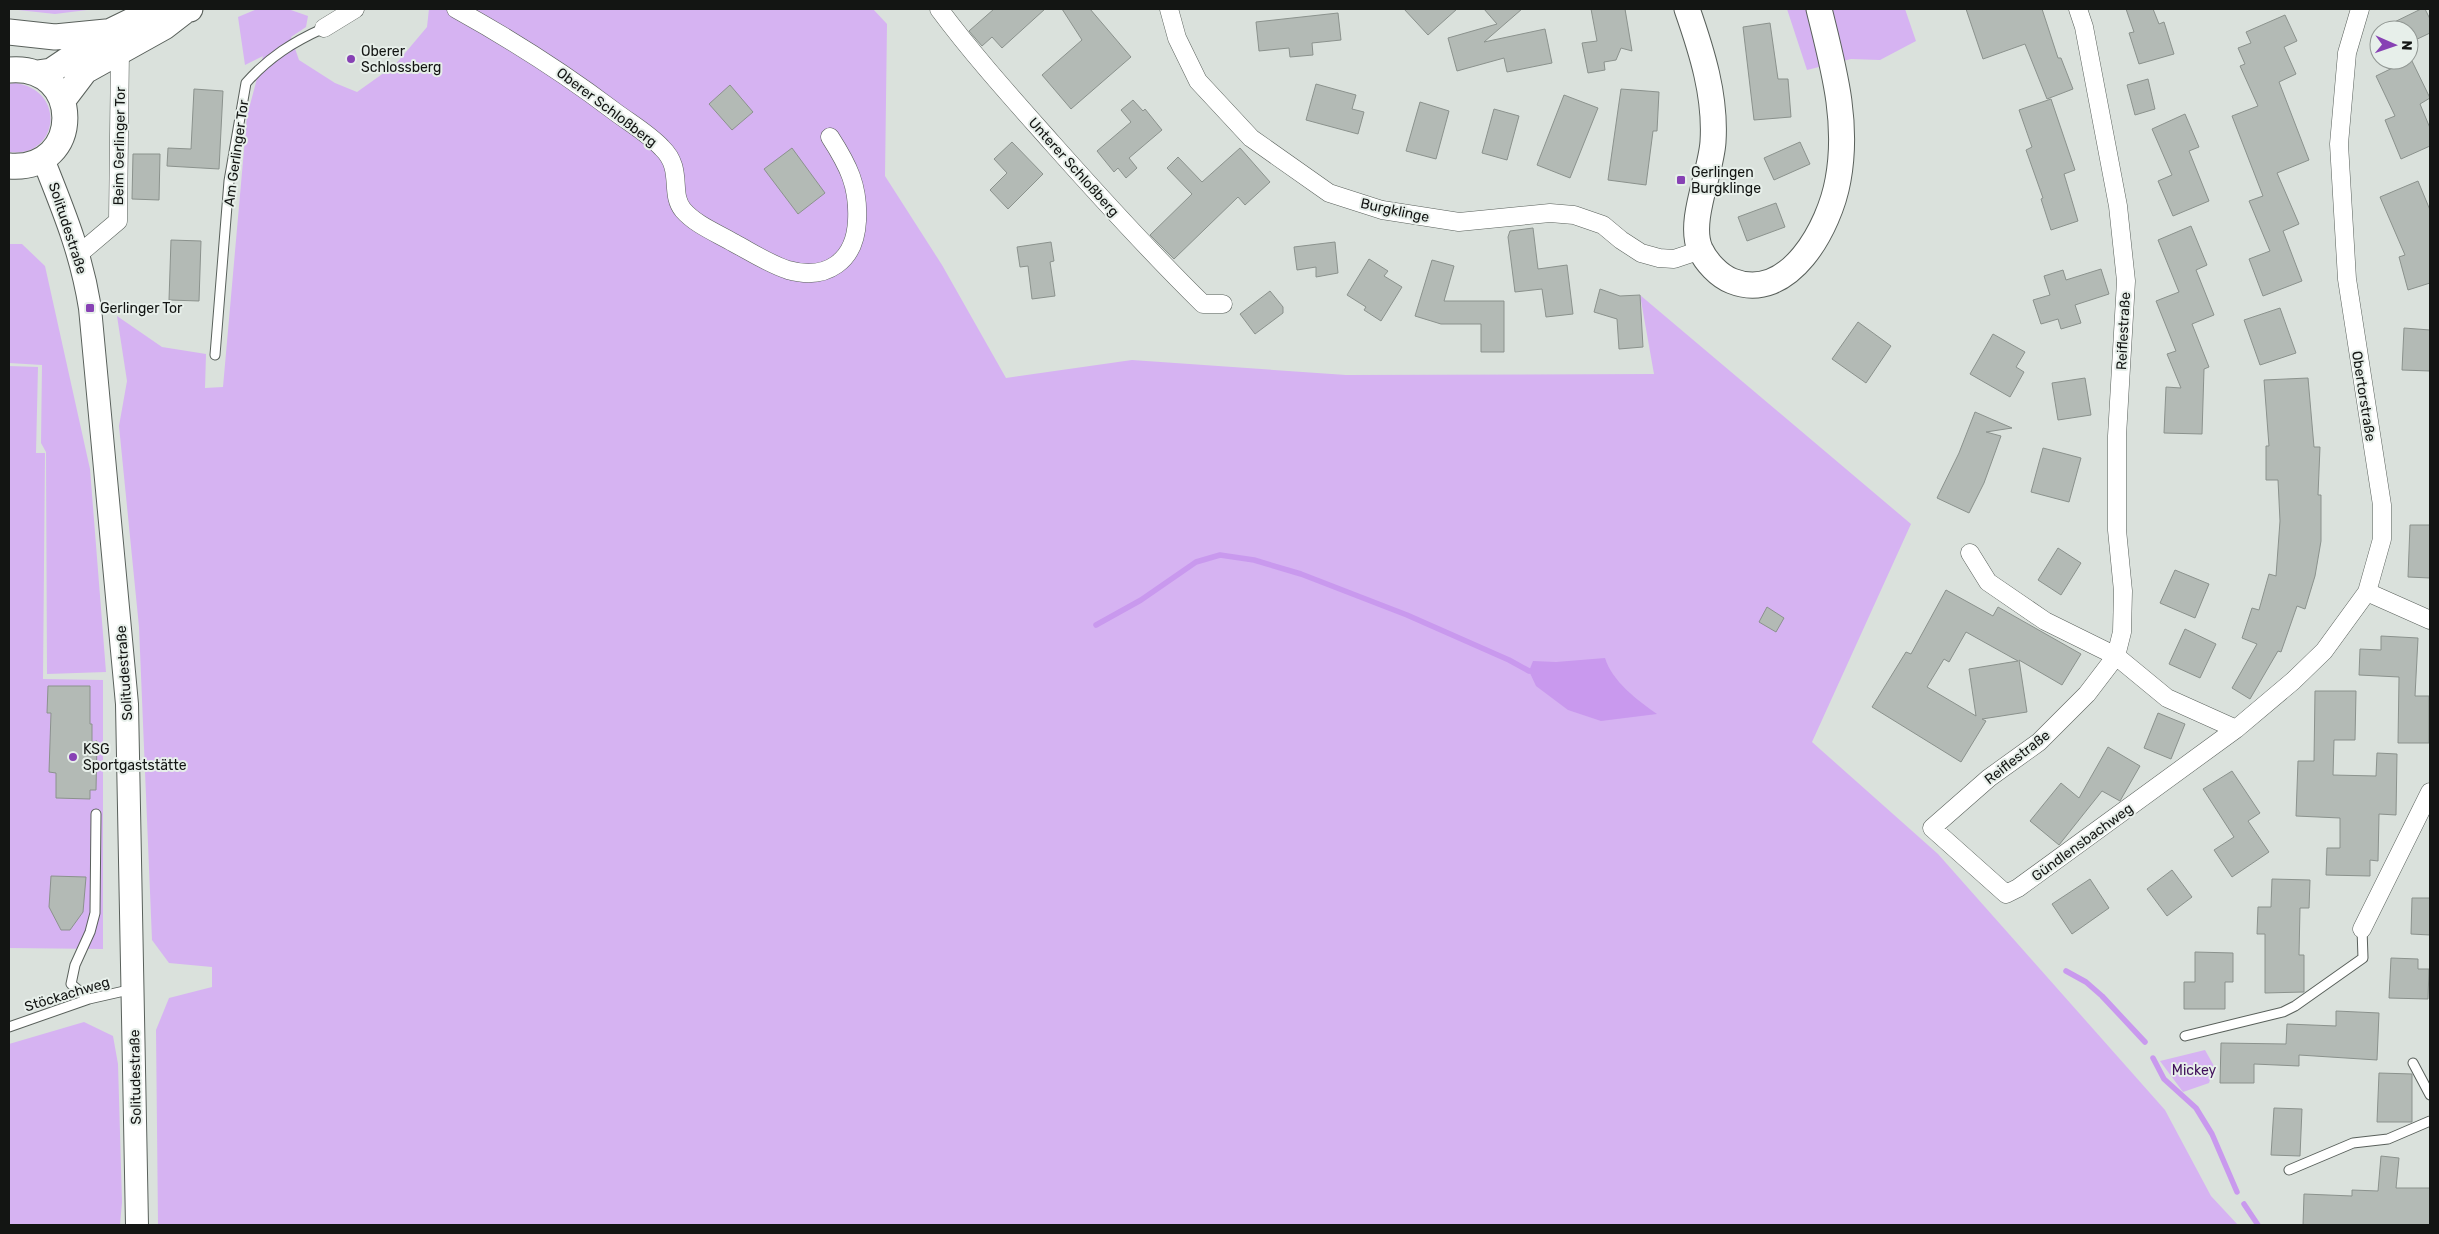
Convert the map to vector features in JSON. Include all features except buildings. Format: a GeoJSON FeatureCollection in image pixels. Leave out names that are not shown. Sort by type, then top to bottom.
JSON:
{"type":"FeatureCollection","features":[{"type":"Feature","properties":{"kind":"main road"},"geometry":{"type":"LineString","coordinates":[[9,70],[24,70],[37,73],[52,71],[114,41],[164,27],[188,9]]}},
{"type":"Feature","properties":{"kind":"main road"},"geometry":{"type":"LineString","coordinates":[[1687,9],[1705,66],[1713,118],[1709,168],[1697,221],[1697,236],[1701,250],[1712,266],[1727,279],[1743,285],[1764,285],[1783,276],[1799,262],[1814,242],[1838,181],[1842,115],[1836,77],[1819,9]]}},
{"type":"Feature","properties":{"kind":"main road"},"geometry":{"type":"LineString","coordinates":[[9,32],[114,41]]}},
{"type":"Feature","properties":{"kind":"main road"},"geometry":{"type":"LineString","coordinates":[[63,100],[85,72],[114,41]]}},
{"type":"Feature","properties":{"kind":"main road"},"geometry":{"type":"LineString","coordinates":[[9,166],[21,166],[43,159],[55,149],[63,136],[66,121],[63,100],[49,81],[37,73]]}},
{"type":"Feature","properties":{"kind":"street","name":"Am Gerlinger Tor"},"geometry":{"type":"LineString","coordinates":[[324,28],[355,9]]}},
{"type":"Feature","properties":{"kind":"street","name":"Oberer Schloßberg"},"geometry":{"type":"LineString","coordinates":[[456,9],[534,54],[574,81],[663,149],[676,169],[677,197],[682,209],[694,221],[787,270],[805,273],[830,269],[849,254],[856,234],[857,211],[854,183],[845,162],[830,136]]}},
{"type":"Feature","properties":{"kind":"street","name":"Unterer Schloßberg"},"geometry":{"type":"LineString","coordinates":[[939,9],[974,54],[1150,251],[1203,304],[1223,304]]}},
{"type":"Feature","properties":{"kind":"street","name":"Burgklinge"},"geometry":{"type":"LineString","coordinates":[[1168,9],[1177,38],[1198,81],[1251,138],[1329,193],[1382,210],[1459,222],[1550,213],[1574,215],[1603,225],[1621,240],[1641,252],[1659,258],[1674,259],[1701,250]]}},
{"type":"Feature","properties":{"kind":"street","name":"Reiflestraße"},"geometry":{"type":"LineString","coordinates":[[1932,828],[1989,778],[2039,742],[2086,694],[2116,656],[2122,632],[2123,591],[2117,530],[2117,446],[2126,281],[2118,206],[2086,36],[2078,9]]}},
{"type":"Feature","properties":{"kind":"street","name":"Obertorstraße"},"geometry":{"type":"LineString","coordinates":[[2236,729],[2324,652],[2367,592],[2382,540],[2382,505],[2347,279],[2339,144],[2347,53],[2360,9]]}},
{"type":"Feature","properties":{"kind":"street","name":"Beim Gerlinger Tor"},"geometry":{"type":"LineString","coordinates":[[79,254],[118,221],[114,41]]}},
{"type":"Feature","properties":{"kind":"street","name":"Solitudestraße"},"geometry":{"type":"LineString","coordinates":[[43,159],[57,188],[79,254],[90,308],[127,704],[138,1225]]}},
{"type":"Feature","properties":{"kind":"street"},"geometry":{"type":"LineString","coordinates":[[1970,553],[1988,582],[2045,621],[2116,656],[2167,698],[2236,729]]}},
{"type":"Feature","properties":{"kind":"street"},"geometry":{"type":"LineString","coordinates":[[2367,592],[2430,620]]}},
{"type":"Feature","properties":{"kind":"street","name":"Gündlensbachweg"},"geometry":{"type":"LineString","coordinates":[[1932,828],[2006,894],[2026,883],[2236,729]]}},
{"type":"Feature","properties":{"kind":"street"},"geometry":{"type":"LineString","coordinates":[[2362,929],[2418,821],[2430,792]]}},
{"type":"Feature","properties":{"kind":"lane","name":"Am Gerlinger Tor"},"geometry":{"type":"LineString","coordinates":[[215,355],[229,181],[246,83],[257,71],[290,44],[324,28]]}},
{"type":"Feature","properties":{"kind":"lane"},"geometry":{"type":"LineString","coordinates":[[89,999],[71,984],[75,965],[90,932],[95,914],[96,814]]}},
{"type":"Feature","properties":{"kind":"lane"},"geometry":{"type":"LineString","coordinates":[[2184,1036],[2283,1012],[2296,1006],[2362,958],[2362,929]]}},
{"type":"Feature","properties":{"kind":"lane","name":"Stöckachweg"},"geometry":{"type":"LineString","coordinates":[[9,1027],[89,999],[134,989]]}},
{"type":"Feature","properties":{"kind":"lane"},"geometry":{"type":"LineString","coordinates":[[2413,1063],[2430,1095]]}},
{"type":"Feature","properties":{"kind":"lane"},"geometry":{"type":"LineString","coordinates":[[2289,1170],[2353,1143],[2388,1139],[2430,1121]]}},
{"type":"Feature","properties":{"kind":"green space"},"geometry":{"type":"Polygon","coordinates":[[[9,9],[95,9],[55,14],[9,9]]]}},
{"type":"Feature","properties":{"kind":"green space"},"geometry":{"type":"Polygon","coordinates":[[[257,9],[288,9],[308,16],[306,27],[291,37],[299,60],[335,83],[357,92],[395,65],[427,27],[429,9],[873,9],[887,24],[885,176],[942,265],[1006,378],[1132,360],[1346,375],[1654,374],[1640,295],[1911,524],[1812,742],[1938,854],[2165,1110],[2211,1196],[2238,1225],[158,1225],[156,1030],[169,998],[212,987],[212,967],[169,963],[152,940],[139,627],[119,426],[127,381],[117,316],[162,347],[206,354],[205,388],[223,387],[247,116],[263,56],[245,65],[238,17],[257,9]]]}},
{"type":"Feature","properties":{"kind":"green space"},"geometry":{"type":"Polygon","coordinates":[[[1787,9],[1905,9],[1916,41],[1880,60],[1851,59],[1807,70],[1787,9]]]}},
{"type":"Feature","properties":{"kind":"green space"},"geometry":{"type":"Polygon","coordinates":[[[15,83],[32,88],[43,98],[49,110],[50,123],[46,135],[38,145],[26,151],[9,152],[9,84],[15,83]]]}},
{"type":"Feature","properties":{"kind":"green space"},"geometry":{"type":"Polygon","coordinates":[[[9,244],[22,244],[45,266],[90,469],[106,672],[47,674],[46,452],[41,443],[42,365],[9,363],[9,244]]]}},
{"type":"Feature","properties":{"kind":"green space"},"geometry":{"type":"Polygon","coordinates":[[[9,366],[38,367],[36,453],[45,453],[43,679],[103,680],[103,949],[9,948],[9,366]]]}},
{"type":"Feature","properties":{"kind":"green space"},"geometry":{"type":"Polygon","coordinates":[[[84,1022],[113,1036],[118,1064],[122,1202],[120,1225],[9,1225],[9,1044],[84,1022]]]}},
{"type":"Feature","properties":{"kind":"green space","name":"Mickey"},"geometry":{"type":"Polygon","coordinates":[[[2205,1050],[2214,1066],[2209,1083],[2183,1092],[2160,1061],[2205,1050]]]}},
{"type":"Feature","properties":{"kind":"shaded area"},"geometry":{"type":"Polygon","coordinates":[[[1605,658],[1619,682],[1657,714],[1601,721],[1568,710],[1536,686],[1529,671],[1533,661],[1556,662],[1605,658]]]}},
{"type":"Feature","properties":{"kind":"waterway"},"geometry":{"type":"LineString","coordinates":[[1096,625],[1141,600],[1196,562],[1220,555],[1254,560],[1301,574],[1407,615],[1509,660],[1529,671]]}},
{"type":"Feature","properties":{"kind":"waterway"},"geometry":{"type":"LineString","coordinates":[[2066,971],[2086,982],[2102,996],[2145,1042]]}},
{"type":"Feature","properties":{"kind":"waterway"},"geometry":{"type":"LineString","coordinates":[[2153,1058],[2164,1079],[2196,1108],[2212,1134],[2237,1192]]}},
{"type":"Feature","properties":{"kind":"waterway"},"geometry":{"type":"LineString","coordinates":[[2244,1204],[2258,1225]]}},
{"type":"Feature","properties":{"kind":"place","name":"Oberer Schlossberg"},"geometry":{"type":"Point","coordinates":[351,59]}},
{"type":"Feature","properties":{"kind":"place","name":"Gerlingen Burgklinge"},"geometry":{"type":"Point","coordinates":[1681,180]}},
{"type":"Feature","properties":{"kind":"place","name":"Gerlinger Tor"},"geometry":{"type":"Point","coordinates":[90,308]}},
{"type":"Feature","properties":{"kind":"place","name":"KSG Sportgaststätte"},"geometry":{"type":"Point","coordinates":[73,757]}}]}
